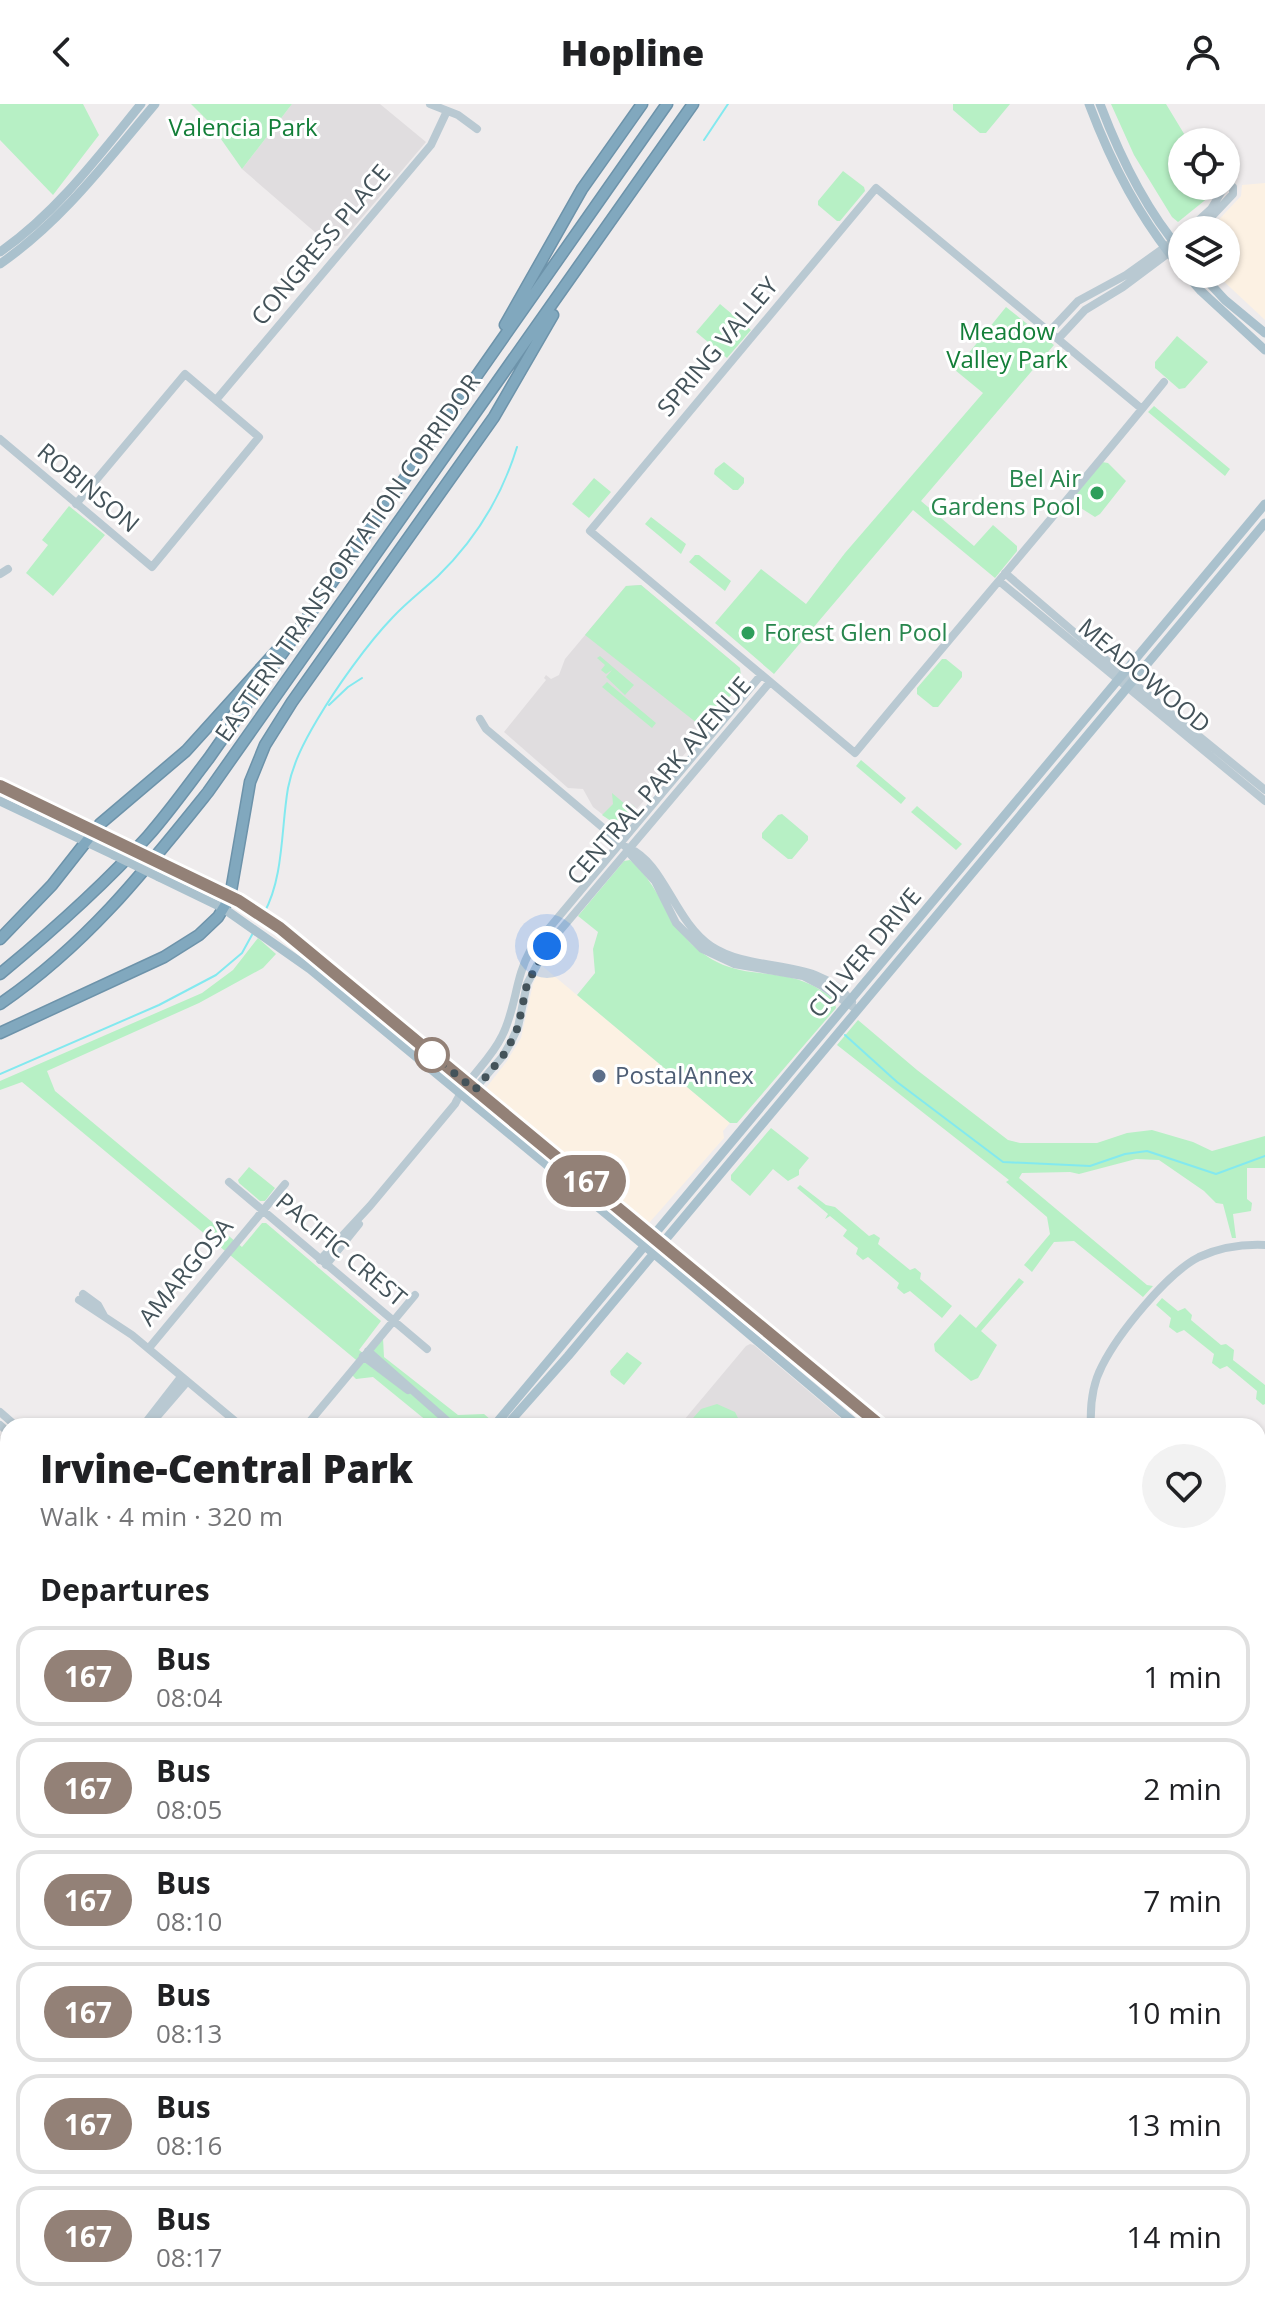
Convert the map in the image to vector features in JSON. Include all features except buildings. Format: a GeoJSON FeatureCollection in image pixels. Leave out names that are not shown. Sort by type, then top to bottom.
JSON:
{"type":"FeatureCollection","features":[{"type":"Feature","properties":{"kind":"highway"},"geometry":{"type":"LineString","coordinates":[[477,376],[582,189],[642,104]]}},
{"type":"Feature","properties":{"kind":"highway","name":"EASTERN TRANSPORTATION CORRIDOR"},"geometry":{"type":"LineString","coordinates":[[0,974],[53,930],[149,834],[209,758],[667,104]]}},
{"type":"Feature","properties":{"kind":"highway","name":"EASTERN TRANSPORTATION CORRIDOR"},"geometry":{"type":"LineString","coordinates":[[0,1004],[87,934],[138,879],[208,792],[693,104]]}},
{"type":"Feature","properties":{"kind":"highway"},"geometry":{"type":"LineString","coordinates":[[0,1033],[178,950],[218,917],[230,897],[250,782],[265,745],[494,417],[591,250]]}},
{"type":"Feature","properties":{"kind":"highway"},"geometry":{"type":"LineString","coordinates":[[0,939],[52,885],[94,830],[186,751],[280,644],[303,624]]}},
{"type":"Feature","properties":{"kind":"main road"},"geometry":{"type":"LineString","coordinates":[[0,252],[24,235],[67,193],[141,104]]}},
{"type":"Feature","properties":{"kind":"main road"},"geometry":{"type":"LineString","coordinates":[[0,264],[39,235],[67,208],[155,104]]}},
{"type":"Feature","properties":{"kind":"main road"},"geometry":{"type":"LineString","coordinates":[[1089,104],[1125,188],[1168,236]]}},
{"type":"Feature","properties":{"kind":"main road"},"geometry":{"type":"LineString","coordinates":[[1100,104],[1139,189],[1168,233]]}},
{"type":"Feature","properties":{"kind":"main road"},"geometry":{"type":"LineString","coordinates":[[1198,288],[1265,350]]}},
{"type":"Feature","properties":{"kind":"main road"},"geometry":{"type":"LineString","coordinates":[[1214,288],[1264,331]]}},
{"type":"Feature","properties":{"kind":"main road","name":"CULVER DRIVE"},"geometry":{"type":"LineString","coordinates":[[501,1418],[856,1009],[1126,681],[1265,504]]}},
{"type":"Feature","properties":{"kind":"main road","name":"CULVER DRIVE"},"geometry":{"type":"LineString","coordinates":[[512,1418],[846,1001],[1265,523]]}},
{"type":"Feature","properties":{"kind":"main road"},"geometry":{"type":"LineString","coordinates":[[0,786],[230,897],[278,926],[471,1087],[849,1418]]}},
{"type":"Feature","properties":{"kind":"main road"},"geometry":{"type":"LineString","coordinates":[[0,801],[223,908],[270,939],[871,1418]]}},
{"type":"Feature","properties":{"kind":"main road"},"geometry":{"type":"LineString","coordinates":[[313,973],[326,975],[356,999],[365,999]]}},
{"type":"Feature","properties":{"kind":"street"},"geometry":{"type":"LineString","coordinates":[[430,104],[477,129]]}},
{"type":"Feature","properties":{"kind":"street","name":"CONGRESS PLACE"},"geometry":{"type":"LineString","coordinates":[[216,400],[431,145],[447,111]]}},
{"type":"Feature","properties":{"kind":"street","name":"SPRING VALLEY"},"geometry":{"type":"LineString","coordinates":[[761,675],[590,531],[876,188],[1049,332]]}},
{"type":"Feature","properties":{"kind":"street"},"geometry":{"type":"LineString","coordinates":[[1202,216],[1218,200]]}},
{"type":"Feature","properties":{"kind":"street"},"geometry":{"type":"LineString","coordinates":[[1213,216],[1228,200]]}},
{"type":"Feature","properties":{"kind":"street"},"geometry":{"type":"LineString","coordinates":[[1142,409],[1049,332],[1085,297],[1168,250]]}},
{"type":"Feature","properties":{"kind":"street"},"geometry":{"type":"LineString","coordinates":[[1058,339],[1076,319],[1168,251]]}},
{"type":"Feature","properties":{"kind":"street"},"geometry":{"type":"LineString","coordinates":[[1068,311],[1076,319]]}},
{"type":"Feature","properties":{"kind":"street"},"geometry":{"type":"LineString","coordinates":[[76,504],[185,374],[216,400]]}},
{"type":"Feature","properties":{"kind":"street"},"geometry":{"type":"LineString","coordinates":[[761,675],[855,753],[1164,382]]}},
{"type":"Feature","properties":{"kind":"street","name":"ROBINSON"},"geometry":{"type":"LineString","coordinates":[[0,439],[152,567],[259,437],[216,400]]}},
{"type":"Feature","properties":{"kind":"street","name":"MEADOWOOD"},"geometry":{"type":"LineString","coordinates":[[1005,573],[1265,801]]}},
{"type":"Feature","properties":{"kind":"street","name":"MEADOWOOD"},"geometry":{"type":"LineString","coordinates":[[999,581],[1265,790]]}},
{"type":"Feature","properties":{"kind":"street"},"geometry":{"type":"LineString","coordinates":[[1017,597],[1024,589]]}},
{"type":"Feature","properties":{"kind":"street","name":"CENTRAL PARK AVENUE"},"geometry":{"type":"LineString","coordinates":[[323,1262],[348,1240],[370,1206],[455,1104],[503,1056],[518,1027],[527,984],[540,956],[624,845],[761,675]]}},
{"type":"Feature","properties":{"kind":"street","name":"CENTRAL PARK AVENUE"},"geometry":{"type":"LineString","coordinates":[[624,845],[770,682]]}},
{"type":"Feature","properties":{"kind":"street"},"geometry":{"type":"LineString","coordinates":[[744,695],[753,703]]}},
{"type":"Feature","properties":{"kind":"street"},"geometry":{"type":"LineString","coordinates":[[480,719],[486,729],[624,845],[636,851],[658,874],[684,920],[710,945],[742,961],[794,967],[811,973],[828,982],[856,1009]]}},
{"type":"Feature","properties":{"kind":"street","name":"PACIFIC CREST"},"geometry":{"type":"LineString","coordinates":[[229,1182],[427,1349]]}},
{"type":"Feature","properties":{"kind":"street","name":"AMARGOSA"},"geometry":{"type":"LineString","coordinates":[[149,1348],[285,1184]]}},
{"type":"Feature","properties":{"kind":"street"},"geometry":{"type":"LineString","coordinates":[[1091,1418],[1092,1394],[1101,1366],[1131,1323],[1169,1279],[1206,1254],[1232,1246],[1265,1245]]}},
{"type":"Feature","properties":{"kind":"street"},"geometry":{"type":"LineString","coordinates":[[312,1418],[415,1295]]}},
{"type":"Feature","properties":{"kind":"street"},"geometry":{"type":"LineString","coordinates":[[84,1299],[149,1348],[231,1418]]}},
{"type":"Feature","properties":{"kind":"street"},"geometry":{"type":"LineString","coordinates":[[365,1353],[401,1378],[412,1392],[443,1418]]}},
{"type":"Feature","properties":{"kind":"street"},"geometry":{"type":"LineString","coordinates":[[150,1418],[184,1379]]}},
{"type":"Feature","properties":{"kind":"street"},"geometry":{"type":"LineString","coordinates":[[155,1418],[184,1379]]}},
{"type":"Feature","properties":{"kind":"shaded area"},"geometry":{"type":"Polygon","coordinates":[[[292,104],[380,104],[426,142],[338,246],[331,246],[242,169],[292,104]]]}},
{"type":"Feature","properties":{"kind":"shaded area"},"geometry":{"type":"Polygon","coordinates":[[[1265,183],[1265,320],[1231,288],[1240,288],[1240,216],[1222,216],[1240,200],[1242,185],[1265,183]]]}},
{"type":"Feature","properties":{"kind":"shaded area"},"geometry":{"type":"Polygon","coordinates":[[[641,585],[740,668],[715,719],[628,819],[611,821],[593,807],[583,789],[568,788],[504,732],[546,680],[546,675],[551,679],[559,675],[565,659],[626,586],[641,585]]]}},
{"type":"Feature","properties":{"kind":"shaded area"},"geometry":{"type":"Polygon","coordinates":[[[541,965],[730,1123],[723,1131],[724,1138],[649,1223],[486,1088],[521,1038],[533,984],[541,965]]]}},
{"type":"Feature","properties":{"kind":"shaded area"},"geometry":{"type":"Polygon","coordinates":[[[754,1345],[841,1418],[686,1418],[746,1346],[754,1345]]]}},
{"type":"Feature","properties":{"kind":"green space"},"geometry":{"type":"Polygon","coordinates":[[[0,104],[83,104],[99,135],[53,195],[0,140],[0,104]]]}},
{"type":"Feature","properties":{"kind":"green space","name":"Valencia Park"},"geometry":{"type":"Polygon","coordinates":[[[191,104],[292,104],[242,169],[209,122],[191,104]]]}},
{"type":"Feature","properties":{"kind":"green space"},"geometry":{"type":"Polygon","coordinates":[[[953,104],[1010,104],[986,133],[980,133],[953,110],[953,104]]]}},
{"type":"Feature","properties":{"kind":"green space"},"geometry":{"type":"Polygon","coordinates":[[[1111,104],[1166,104],[1181,128],[1168,128],[1168,200],[1205,200],[1185,216],[1171,216],[1134,155],[1111,104]]]}},
{"type":"Feature","properties":{"kind":"green space"},"geometry":{"type":"Polygon","coordinates":[[[843,171],[865,191],[837,221],[818,205],[818,201],[843,171]]]}},
{"type":"Feature","properties":{"kind":"green space"},"geometry":{"type":"Polygon","coordinates":[[[720,304],[751,330],[727,358],[696,332],[720,304]]]}},
{"type":"Feature","properties":{"kind":"green space","name":"Meadow Valley Park"},"geometry":{"type":"Polygon","coordinates":[[[1006,307],[1054,345],[921,501],[974,546],[993,525],[1017,546],[1017,551],[995,578],[913,510],[774,674],[715,623],[761,569],[806,604],[845,553],[983,393],[955,370],[1006,307]]]}},
{"type":"Feature","properties":{"kind":"green space"},"geometry":{"type":"Polygon","coordinates":[[[1177,336],[1208,362],[1185,388],[1179,389],[1155,368],[1155,362],[1177,336]]]}},
{"type":"Feature","properties":{"kind":"green space"},"geometry":{"type":"Polygon","coordinates":[[[1154,406],[1230,469],[1225,476],[1148,412],[1154,406]]]}},
{"type":"Feature","properties":{"kind":"green space"},"geometry":{"type":"Polygon","coordinates":[[[724,462],[744,478],[738,490],[733,490],[714,474],[715,469],[724,462]]]}},
{"type":"Feature","properties":{"kind":"green space","name":"Bel Air Gardens Pool"},"geometry":{"type":"Polygon","coordinates":[[[1102,462],[1108,463],[1126,481],[1095,517],[1076,505],[1073,498],[1102,462]]]}},
{"type":"Feature","properties":{"kind":"green space"},"geometry":{"type":"Polygon","coordinates":[[[594,478],[611,492],[589,518],[572,504],[594,478]]]}},
{"type":"Feature","properties":{"kind":"green space"},"geometry":{"type":"Polygon","coordinates":[[[69,506],[105,535],[53,596],[26,573],[48,545],[42,540],[69,506]]]}},
{"type":"Feature","properties":{"kind":"green space"},"geometry":{"type":"Polygon","coordinates":[[[651,517],[686,544],[681,554],[645,524],[651,517]]]}},
{"type":"Feature","properties":{"kind":"green space"},"geometry":{"type":"Polygon","coordinates":[[[695,555],[731,581],[725,591],[689,562],[695,555]]]}},
{"type":"Feature","properties":{"kind":"green space"},"geometry":{"type":"Polygon","coordinates":[[[641,585],[740,668],[742,683],[702,727],[585,635],[626,586],[641,585]]]}},
{"type":"Feature","properties":{"kind":"green space"},"geometry":{"type":"Polygon","coordinates":[[[600,656],[634,685],[625,695],[606,677],[612,670],[606,674],[601,670],[605,665],[597,658],[600,656]]]}},
{"type":"Feature","properties":{"kind":"green space"},"geometry":{"type":"Polygon","coordinates":[[[942,659],[962,672],[962,677],[938,707],[933,707],[917,694],[917,688],[942,659]]]}},
{"type":"Feature","properties":{"kind":"green space"},"geometry":{"type":"Polygon","coordinates":[[[607,682],[656,723],[652,728],[602,687],[607,682]]]}},
{"type":"Feature","properties":{"kind":"green space"},"geometry":{"type":"Polygon","coordinates":[[[861,760],[906,798],[901,804],[856,766],[861,760]]]}},
{"type":"Feature","properties":{"kind":"green space"},"geometry":{"type":"Polygon","coordinates":[[[612,793],[625,804],[635,807],[625,820],[611,821],[602,815],[613,804],[612,793]]]}},
{"type":"Feature","properties":{"kind":"green space"},"geometry":{"type":"Polygon","coordinates":[[[917,806],[962,844],[956,850],[911,812],[917,806]]]}},
{"type":"Feature","properties":{"kind":"green space"},"geometry":{"type":"Polygon","coordinates":[[[782,814],[808,836],[792,859],[762,838],[762,833],[782,814]]]}},
{"type":"Feature","properties":{"kind":"green space"},"geometry":{"type":"Polygon","coordinates":[[[630,860],[643,873],[677,927],[700,951],[727,966],[802,981],[834,999],[836,1008],[737,1123],[730,1123],[577,995],[595,973],[593,949],[598,932],[578,916],[624,861],[630,860]]]}},
{"type":"Feature","properties":{"kind":"green space"},"geometry":{"type":"Polygon","coordinates":[[[258,938],[276,954],[263,968],[199,1003],[47,1071],[55,1091],[242,1247],[262,1223],[266,1223],[381,1321],[359,1350],[367,1356],[383,1338],[384,1357],[458,1415],[484,1414],[489,1418],[423,1418],[373,1377],[356,1379],[352,1375],[361,1364],[22,1082],[0,1090],[0,1081],[202,993],[233,970],[258,938]]]}},
{"type":"Feature","properties":{"kind":"green space"},"geometry":{"type":"Polygon","coordinates":[[[858,1020],[1008,1140],[1020,1143],[1097,1143],[1127,1133],[1152,1130],[1212,1151],[1265,1136],[1265,1168],[1247,1168],[1247,1199],[1252,1203],[1251,1211],[1233,1214],[1236,1238],[1232,1238],[1223,1204],[1216,1203],[1159,1160],[1136,1159],[1079,1174],[1022,1173],[1019,1178],[1147,1285],[1153,1286],[1143,1297],[1074,1241],[1054,1242],[1032,1272],[1024,1265],[1050,1234],[1047,1217],[1006,1182],[1009,1180],[837,1045],[858,1020]]]}},
{"type":"Feature","properties":{"kind":"green space"},"geometry":{"type":"Polygon","coordinates":[[[771,1128],[809,1158],[799,1170],[799,1175],[788,1181],[773,1169],[750,1196],[731,1180],[731,1175],[771,1128]]]}},
{"type":"Feature","properties":{"kind":"green space"},"geometry":{"type":"Polygon","coordinates":[[[249,1167],[275,1188],[265,1201],[260,1201],[239,1183],[238,1180],[249,1167]]]}},
{"type":"Feature","properties":{"kind":"green space"},"geometry":{"type":"Polygon","coordinates":[[[800,1185],[826,1205],[835,1207],[869,1236],[874,1234],[880,1238],[878,1244],[910,1270],[915,1268],[921,1273],[920,1279],[952,1306],[942,1318],[910,1291],[904,1294],[897,1288],[899,1283],[868,1257],[863,1260],[856,1254],[858,1248],[843,1236],[847,1230],[830,1216],[825,1219],[828,1214],[797,1188],[800,1185]]]}},
{"type":"Feature","properties":{"kind":"green space"},"geometry":{"type":"Polygon","coordinates":[[[1019,1278],[1024,1282],[981,1331],[997,1345],[978,1378],[971,1381],[935,1351],[934,1344],[960,1314],[976,1328],[1019,1278]]]}},
{"type":"Feature","properties":{"kind":"green space"},"geometry":{"type":"Polygon","coordinates":[[[1162,1298],[1178,1311],[1185,1308],[1192,1315],[1191,1320],[1221,1345],[1226,1344],[1234,1350],[1233,1360],[1265,1385],[1265,1404],[1256,1399],[1257,1391],[1227,1366],[1220,1369],[1212,1363],[1214,1354],[1184,1330],[1177,1333],[1169,1327],[1171,1318],[1156,1305],[1162,1298]]]}},
{"type":"Feature","properties":{"kind":"green space"},"geometry":{"type":"Polygon","coordinates":[[[627,1352],[642,1363],[624,1385],[610,1371],[627,1352]]]}},
{"type":"Feature","properties":{"kind":"green space"},"geometry":{"type":"Polygon","coordinates":[[[717,1404],[735,1412],[738,1418],[693,1418],[701,1409],[717,1404]]]}},
{"type":"Feature","properties":{"kind":"waterway"},"geometry":{"type":"LineString","coordinates":[[704,140],[728,104]]}},
{"type":"Feature","properties":{"kind":"waterway"},"geometry":{"type":"LineString","coordinates":[[264,913],[279,868],[290,779],[308,736],[333,694],[373,640],[398,612],[438,576],[475,532],[504,483],[517,447]]}},
{"type":"Feature","properties":{"kind":"waterway"},"geometry":{"type":"LineString","coordinates":[[329,705],[362,678]]}},
{"type":"Feature","properties":{"kind":"waterway"},"geometry":{"type":"LineString","coordinates":[[0,1074],[159,1005],[216,975],[242,953],[253,933]]}},
{"type":"Feature","properties":{"kind":"waterway"},"geometry":{"type":"LineString","coordinates":[[845,1035],[897,1082],[1003,1162],[1090,1166],[1125,1154],[1147,1151],[1216,1174],[1265,1156]]}},
{"type":"Feature","properties":{"kind":"bus line","name":"167"},"geometry":{"type":"LineString","coordinates":[[0,786],[239,901],[295,938],[400,1029],[871,1418]]}},
{"type":"Feature","properties":{"kind":"place","name":"Bel Air Gardens Pool"},"geometry":{"type":"Point","coordinates":[1097,493]}},
{"type":"Feature","properties":{"kind":"place","name":"Forest Glen Pool"},"geometry":{"type":"Point","coordinates":[748,633]}},
{"type":"Feature","properties":{"kind":"place","name":"PostalAnnex"},"geometry":{"type":"Point","coordinates":[599,1076]}},
{"type":"Feature","properties":{"kind":"route"},"geometry":{"type":"LineString","coordinates":[[432,1055],[475,1090],[511,1042],[518,1027],[527,984],[547,946]]}}]}
